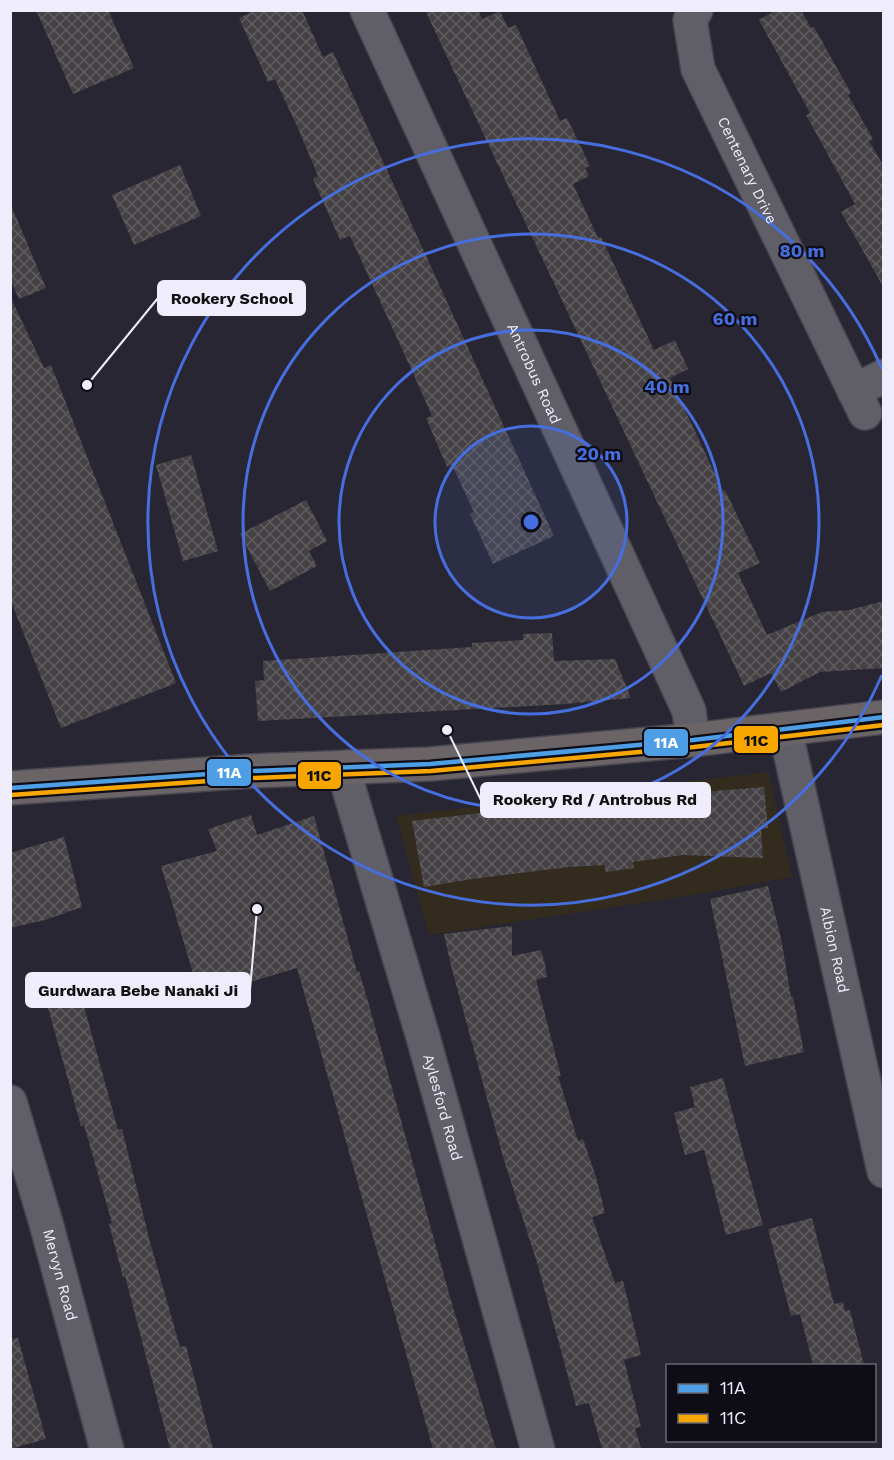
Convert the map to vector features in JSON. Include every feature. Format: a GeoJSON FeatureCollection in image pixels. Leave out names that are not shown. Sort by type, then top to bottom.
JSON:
{"type":"FeatureCollection","features":[{"type":"Feature","properties":{"kind":"main road"},"geometry":{"type":"LineString","coordinates":[[10,788],[251,771],[430,764],[693,740],[884,717]]}},
{"type":"Feature","properties":{"kind":"street","name":"Antrobus Road"},"geometry":{"type":"LineString","coordinates":[[367,10],[689,711],[693,740]]}},
{"type":"Feature","properties":{"kind":"street","name":"Centenary Drive"},"geometry":{"type":"LineString","coordinates":[[696,10],[690,20],[698,69],[860,402],[884,376]]}},
{"type":"Feature","properties":{"kind":"street","name":"Albion Road"},"geometry":{"type":"LineString","coordinates":[[784,729],[884,1171]]}},
{"type":"Feature","properties":{"kind":"street","name":"Aylesford Road"},"geometry":{"type":"LineString","coordinates":[[347,766],[350,789],[423,1036],[538,1449]]}},
{"type":"Feature","properties":{"kind":"street","name":"Mervyn Road"},"geometry":{"type":"LineString","coordinates":[[10,1102],[46,1223],[107,1449]]}},
{"type":"Feature","properties":{"kind":"shaded area"},"geometry":{"type":"Polygon","coordinates":[[[768,772],[792,877],[693,895],[429,935],[396,816],[768,772]]]}},
{"type":"Feature","properties":{"kind":"building"},"geometry":{"type":"Polygon","coordinates":[[[36,10],[108,10],[134,68],[73,94],[36,10]]]}},
{"type":"Feature","properties":{"kind":"building"},"geometry":{"type":"Polygon","coordinates":[[[256,10],[302,10],[323,57],[333,52],[554,536],[493,564],[470,514],[474,512],[452,465],[447,467],[426,418],[432,416],[350,236],[340,240],[313,179],[318,176],[300,133],[275,79],[268,82],[239,18],[256,10]]]}},
{"type":"Feature","properties":{"kind":"building"},"geometry":{"type":"Polygon","coordinates":[[[425,10],[478,10],[482,19],[500,11],[508,28],[516,25],[560,121],[567,118],[590,166],[585,168],[589,176],[573,184],[598,238],[601,237],[654,350],[675,340],[688,369],[670,378],[760,563],[738,573],[767,635],[822,612],[849,610],[884,601],[884,668],[820,672],[781,692],[771,673],[744,686],[425,10]]]}},
{"type":"Feature","properties":{"kind":"building"},"geometry":{"type":"Polygon","coordinates":[[[776,10],[801,10],[811,28],[814,27],[851,93],[848,95],[873,139],[869,141],[884,167],[884,288],[841,212],[855,204],[806,115],[810,113],[759,20],[776,10]]]}},
{"type":"Feature","properties":{"kind":"building"},"geometry":{"type":"Polygon","coordinates":[[[180,165],[201,216],[134,245],[112,195],[180,165]]]}},
{"type":"Feature","properties":{"kind":"building"},"geometry":{"type":"Polygon","coordinates":[[[11,205],[46,288],[19,299],[10,279],[11,205]]]}},
{"type":"Feature","properties":{"kind":"building"},"geometry":{"type":"Polygon","coordinates":[[[10,296],[44,368],[51,365],[176,683],[61,728],[10,599],[10,296]]]}},
{"type":"Feature","properties":{"kind":"building"},"geometry":{"type":"Polygon","coordinates":[[[191,455],[218,551],[183,561],[156,465],[191,455]]]}},
{"type":"Feature","properties":{"kind":"building"},"geometry":{"type":"Polygon","coordinates":[[[306,500],[327,541],[309,551],[317,566],[270,591],[240,534],[306,500]]]}},
{"type":"Feature","properties":{"kind":"building"},"geometry":{"type":"Polygon","coordinates":[[[552,633],[554,661],[615,659],[631,698],[565,704],[258,721],[255,681],[264,680],[263,661],[472,647],[472,643],[523,640],[523,634],[552,633]]]}},
{"type":"Feature","properties":{"kind":"building"},"geometry":{"type":"Polygon","coordinates":[[[764,787],[768,828],[761,829],[763,858],[683,855],[633,862],[634,868],[606,872],[604,865],[569,867],[424,887],[412,821],[564,803],[764,787]]]}},
{"type":"Feature","properties":{"kind":"building"},"geometry":{"type":"Polygon","coordinates":[[[251,815],[257,835],[314,816],[450,1297],[496,1449],[433,1449],[297,968],[200,997],[161,866],[217,851],[208,829],[251,815]]]}},
{"type":"Feature","properties":{"kind":"building"},"geometry":{"type":"Polygon","coordinates":[[[64,837],[82,907],[45,920],[10,928],[10,853],[64,837]]]}},
{"type":"Feature","properties":{"kind":"building"},"geometry":{"type":"Polygon","coordinates":[[[768,886],[804,1052],[745,1066],[710,899],[768,886]]]}},
{"type":"Feature","properties":{"kind":"building"},"geometry":{"type":"Polygon","coordinates":[[[512,926],[512,956],[541,950],[545,964],[547,977],[536,980],[561,1076],[558,1076],[578,1141],[583,1139],[605,1213],[592,1217],[615,1283],[623,1281],[641,1355],[624,1360],[641,1427],[635,1428],[641,1449],[602,1449],[589,1403],[576,1406],[538,1266],[503,1157],[451,966],[444,934],[512,926]]]}},
{"type":"Feature","properties":{"kind":"building"},"geometry":{"type":"Polygon","coordinates":[[[82,999],[118,1130],[122,1129],[150,1242],[180,1347],[186,1346],[213,1449],[170,1449],[125,1276],[123,1277],[109,1224],[112,1223],[84,1125],[81,1126],[48,1008],[82,999]]]}},
{"type":"Feature","properties":{"kind":"building"},"geometry":{"type":"Polygon","coordinates":[[[723,1078],[763,1225],[726,1235],[704,1150],[685,1155],[674,1113],[695,1107],[690,1087],[723,1078]]]}},
{"type":"Feature","properties":{"kind":"building"},"geometry":{"type":"Polygon","coordinates":[[[812,1218],[834,1304],[843,1302],[845,1311],[850,1310],[864,1364],[813,1364],[800,1314],[791,1316],[768,1229],[812,1218]]]}},
{"type":"Feature","properties":{"kind":"building"},"geometry":{"type":"Polygon","coordinates":[[[18,1338],[46,1439],[10,1449],[10,1339],[18,1338]]]}},
{"type":"Feature","properties":{"kind":"transit line","name":"11A"},"geometry":{"type":"LineString","coordinates":[[10,788],[251,771],[430,764],[693,740],[884,717]]}},
{"type":"Feature","properties":{"kind":"transit line","name":"11C"},"geometry":{"type":"LineString","coordinates":[[11,795],[251,778],[431,771],[694,747],[884,725]]}},
{"type":"Feature","properties":{"kind":"place","name":"Rookery School"},"geometry":{"type":"Point","coordinates":[87,385]}},
{"type":"Feature","properties":{"kind":"place","name":"Rookery Rd / Antrobus Rd"},"geometry":{"type":"Point","coordinates":[447,730]}},
{"type":"Feature","properties":{"kind":"place","name":"Gurdwara Bebe Nanaki Ji"},"geometry":{"type":"Point","coordinates":[257,909]}}]}
